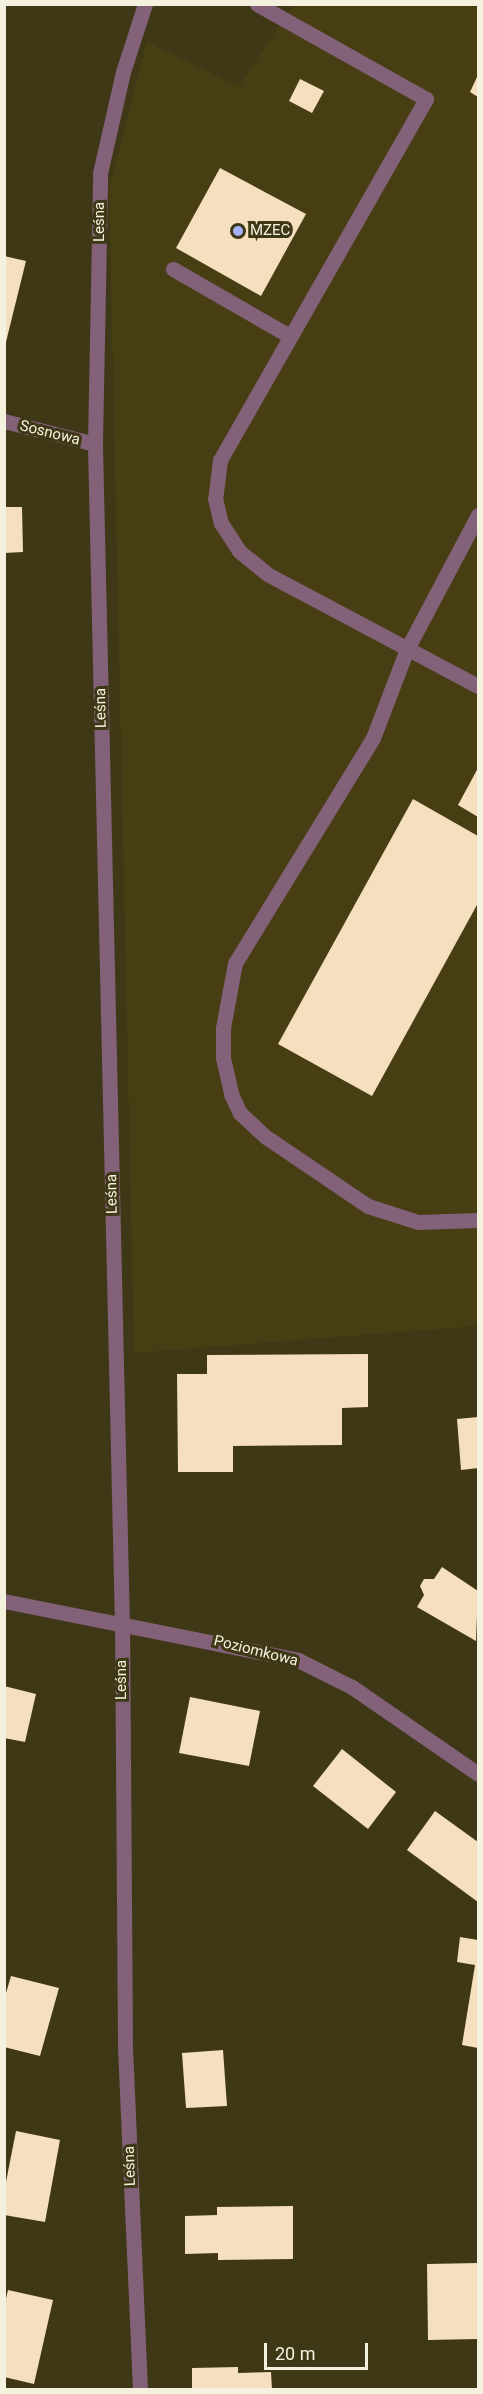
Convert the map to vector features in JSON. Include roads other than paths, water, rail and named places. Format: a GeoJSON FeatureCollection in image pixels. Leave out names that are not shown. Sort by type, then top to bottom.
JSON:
{"type":"FeatureCollection","features":[{"type":"Feature","properties":{"kind":"street","name":"Leśna"},"geometry":{"type":"LineString","coordinates":[[140,2390],[125,2044],[122,1626],[95,444],[100,174],[123,72],[145,4]]}},
{"type":"Feature","properties":{"kind":"street"},"geometry":{"type":"LineString","coordinates":[[257,4],[284,22],[426,99],[288,335],[220,460],[215,498],[221,523],[239,551],[267,574],[478,686]]}},
{"type":"Feature","properties":{"kind":"street"},"geometry":{"type":"LineString","coordinates":[[173,269],[288,335]]}},
{"type":"Feature","properties":{"kind":"street","name":"Sosnowa"},"geometry":{"type":"LineString","coordinates":[[4,422],[95,444]]}},
{"type":"Feature","properties":{"kind":"street"},"geometry":{"type":"LineString","coordinates":[[478,515],[407,649],[373,738],[235,963],[224,1010],[223,1058],[240,1113],[266,1137],[368,1206],[418,1222],[478,1220]]}},
{"type":"Feature","properties":{"kind":"street","name":"Poziomkowa"},"geometry":{"type":"LineString","coordinates":[[4,1600],[122,1626],[211,1640],[298,1660],[352,1688],[478,1774]]}},
{"type":"Feature","properties":{"kind":"place","name":"MZEC"},"geometry":{"type":"Point","coordinates":[238,231]}}]}
